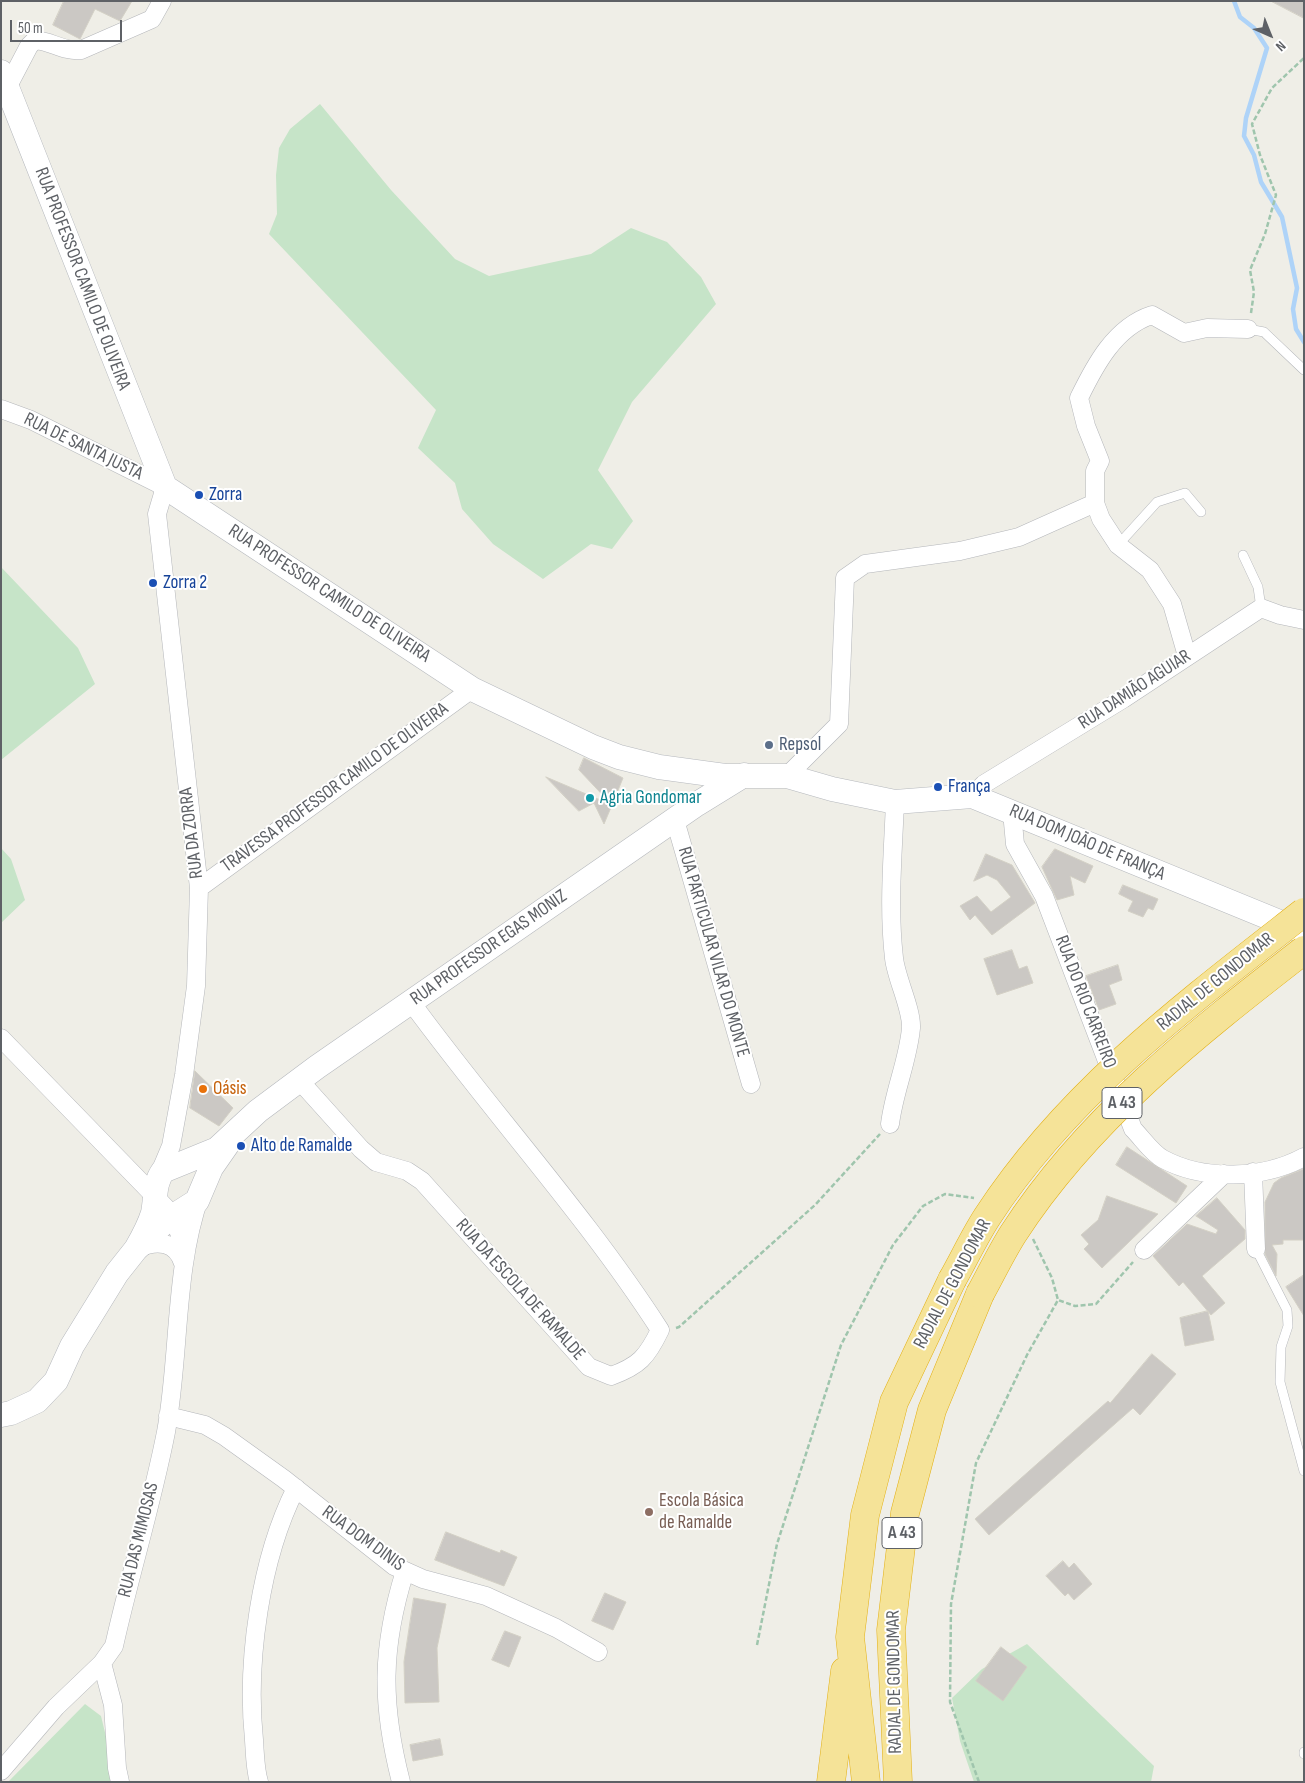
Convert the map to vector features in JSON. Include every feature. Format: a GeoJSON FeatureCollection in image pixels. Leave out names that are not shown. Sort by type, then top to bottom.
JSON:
{"type":"FeatureCollection","features":[{"type":"Feature","properties":{"kind":"highway","name":"RADIAL DE GONDOMAR"},"geometry":{"type":"LineString","coordinates":[[866,1782],[850,1637],[866,1515],[894,1402],[952,1280],[987,1217],[1066,1117],[1114,1068],[1199,994],[1304,912]]}},
{"type":"Feature","properties":{"kind":"highway","name":"RADIAL DE GONDOMAR"},"geometry":{"type":"LineString","coordinates":[[898,1782],[891,1630],[905,1514],[932,1410],[980,1294],[1013,1234],[1089,1136],[1135,1089],[1221,1015],[1304,950]]}},
{"type":"Feature","properties":{"kind":"highway"},"geometry":{"type":"LineString","coordinates":[[831,1782],[839,1707],[850,1637]]}},
{"type":"Feature","properties":{"kind":"highway"},"geometry":{"type":"LineString","coordinates":[[895,1744],[909,1782]]}},
{"type":"Feature","properties":{"kind":"main road","name":"RUA PROFESSOR CAMILO DE OLIVEIRA"},"geometry":{"type":"LineString","coordinates":[[4,80],[164,487],[472,689],[552,728],[619,757],[660,767],[697,773],[725,776],[745,774]]}},
{"type":"Feature","properties":{"kind":"main road","name":"RUA DOM JOÃO DE FRANÇA"},"geometry":{"type":"LineString","coordinates":[[745,774],[787,776],[832,789],[895,802],[972,796],[1304,932]]}},
{"type":"Feature","properties":{"kind":"main road","name":"RUA PROFESSOR EGAS MONIZ"},"geometry":{"type":"LineString","coordinates":[[1,1415],[11,1414],[37,1401],[56,1381],[72,1346],[100,1298],[136,1249],[149,1226],[163,1183],[215,1162],[240,1130],[258,1111],[299,1080],[675,820],[745,774]]}},
{"type":"Feature","properties":{"kind":"main road","name":"RUA PROFESSOR EGAS MONIZ"},"geometry":{"type":"LineString","coordinates":[[136,1249],[163,1183],[217,1149],[240,1130]]}},
{"type":"Feature","properties":{"kind":"street"},"geometry":{"type":"LineString","coordinates":[[4,80],[35,40],[44,40],[72,51],[81,50],[152,19],[162,1]]}},
{"type":"Feature","properties":{"kind":"street"},"geometry":{"type":"LineString","coordinates":[[1187,656],[1172,604],[1150,570],[1118,545],[1101,519],[1095,504],[1095,471],[1100,461],[1086,426],[1079,398],[1105,351],[1135,321],[1152,315],[1184,333],[1207,328],[1248,329]]}},
{"type":"Feature","properties":{"kind":"street","name":"RUA DE SANTA JUSTA"},"geometry":{"type":"LineString","coordinates":[[1,409],[31,420],[164,487]]}},
{"type":"Feature","properties":{"kind":"street","name":"RUA DA ZORRA"},"geometry":{"type":"LineString","coordinates":[[163,1183],[181,1094],[196,986],[199,888],[157,514],[164,487]]}},
{"type":"Feature","properties":{"kind":"street"},"geometry":{"type":"LineString","coordinates":[[787,776],[839,724],[846,578],[865,564],[960,551],[1019,537],[1095,504]]}},
{"type":"Feature","properties":{"kind":"street"},"geometry":{"type":"LineString","coordinates":[[1261,608],[1280,615],[1304,620]]}},
{"type":"Feature","properties":{"kind":"street","name":"RUA DAMIÃO AGUIAR"},"geometry":{"type":"LineString","coordinates":[[972,796],[984,784],[1092,719],[1261,608]]}},
{"type":"Feature","properties":{"kind":"street","name":"TRAVESSA PROFESSOR CAMILO DE OLIVEIRA"},"geometry":{"type":"LineString","coordinates":[[199,888],[472,689]]}},
{"type":"Feature","properties":{"kind":"street"},"geometry":{"type":"LineString","coordinates":[[890,1124],[892,1105],[905,1068],[911,1026],[894,959],[890,893],[895,802]]}},
{"type":"Feature","properties":{"kind":"street","name":"RUA DO RIO CARREIRO"},"geometry":{"type":"LineString","coordinates":[[1012,812],[1015,844],[1050,913],[1133,1129],[1161,1158],[1196,1173],[1253,1172],[1284,1167],[1304,1157]]}},
{"type":"Feature","properties":{"kind":"street","name":"RUA PARTICULAR VILAR DO MONTE"},"geometry":{"type":"LineString","coordinates":[[675,820],[751,1084]]}},
{"type":"Feature","properties":{"kind":"street"},"geometry":{"type":"LineString","coordinates":[[411,1002],[462,1070],[603,1248],[660,1330]]}},
{"type":"Feature","properties":{"kind":"street"},"geometry":{"type":"LineString","coordinates":[[1,1038],[163,1183]]}},
{"type":"Feature","properties":{"kind":"street","name":"RUA DA ESCOLA DE RAMALDE"},"geometry":{"type":"LineString","coordinates":[[299,1080],[361,1149],[376,1162],[407,1171],[422,1181],[589,1367],[611,1376],[630,1369],[650,1350],[660,1330]]}},
{"type":"Feature","properties":{"kind":"street"},"geometry":{"type":"LineString","coordinates":[[1253,1172],[1256,1249]]}},
{"type":"Feature","properties":{"kind":"street"},"geometry":{"type":"LineString","coordinates":[[1144,1250],[1224,1174]]}},
{"type":"Feature","properties":{"kind":"street","name":"RUA DAS MIMOSAS"},"geometry":{"type":"LineString","coordinates":[[163,1183],[181,1237],[184,1266]]}},
{"type":"Feature","properties":{"kind":"street","name":"RUA DAS MIMOSAS"},"geometry":{"type":"LineString","coordinates":[[1,1771],[56,1707],[102,1663],[114,1646],[168,1416],[184,1266],[192,1223],[163,1183]]}},
{"type":"Feature","properties":{"kind":"street"},"geometry":{"type":"LineString","coordinates":[[136,1249],[149,1243],[160,1242],[168,1244],[180,1255],[184,1266]]}},
{"type":"Feature","properties":{"kind":"street","name":"RUA DOM DINIS"},"geometry":{"type":"LineString","coordinates":[[168,1416],[204,1425],[224,1436],[296,1488],[394,1566],[423,1579],[486,1596],[556,1628],[598,1652]]}},
{"type":"Feature","properties":{"kind":"street"},"geometry":{"type":"LineString","coordinates":[[259,1782],[250,1704],[253,1642],[282,1515],[296,1488]]}},
{"type":"Feature","properties":{"kind":"street"},"geometry":{"type":"LineString","coordinates":[[401,1782],[392,1744],[386,1686],[389,1634],[406,1571]]}},
{"type":"Feature","properties":{"kind":"street"},"geometry":{"type":"LineString","coordinates":[[102,1663],[114,1705],[117,1768],[120,1782]]}},
{"type":"Feature","properties":{"kind":"lane"},"geometry":{"type":"LineString","coordinates":[[1248,329],[1264,332],[1304,370]]}},
{"type":"Feature","properties":{"kind":"lane"},"geometry":{"type":"LineString","coordinates":[[1118,545],[1157,502],[1185,492],[1201,512]]}},
{"type":"Feature","properties":{"kind":"lane"},"geometry":{"type":"LineString","coordinates":[[1242,555],[1258,587],[1261,608]]}},
{"type":"Feature","properties":{"kind":"lane"},"geometry":{"type":"LineString","coordinates":[[1256,1249],[1287,1310],[1288,1326],[1282,1347],[1280,1382],[1304,1471]]}},
{"type":"Feature","properties":{"kind":"path"},"geometry":{"type":"LineString","coordinates":[[1248,329],[1254,292],[1250,270],[1265,234],[1276,195],[1260,155],[1252,124],[1272,88],[1304,58]]}},
{"type":"Feature","properties":{"kind":"path"},"geometry":{"type":"LineString","coordinates":[[660,1330],[680,1327],[737,1277],[815,1205],[890,1124]]}},
{"type":"Feature","properties":{"kind":"path"},"geometry":{"type":"LineString","coordinates":[[757,1645],[777,1544],[841,1346],[893,1245],[923,1206],[945,1194],[971,1196],[979,1200]]}},
{"type":"Feature","properties":{"kind":"path"},"geometry":{"type":"LineString","coordinates":[[979,1782],[950,1702],[951,1604],[976,1463],[1027,1354],[1058,1300],[1052,1278],[1035,1241],[1029,1235]]}},
{"type":"Feature","properties":{"kind":"path"},"geometry":{"type":"LineString","coordinates":[[1058,1300],[1075,1306],[1096,1304],[1144,1250]]}},
{"type":"Feature","properties":{"kind":"green space"},"geometry":{"type":"Polygon","coordinates":[[[320,104],[391,190],[455,259],[489,276],[591,254],[631,228],[667,242],[701,277],[716,304],[632,402],[598,470],[633,521],[612,549],[591,544],[543,579],[493,544],[462,509],[455,483],[418,448],[436,410],[269,234],[277,214],[276,175],[279,148],[290,129],[320,104]]]}},
{"type":"Feature","properties":{"kind":"green space"},"geometry":{"type":"Polygon","coordinates":[[[1,567],[78,648],[95,684],[1,760],[1,567]]]}},
{"type":"Feature","properties":{"kind":"green space"},"geometry":{"type":"Polygon","coordinates":[[[1,848],[11,859],[25,900],[1,923],[1,848]]]}},
{"type":"Feature","properties":{"kind":"green space"},"geometry":{"type":"Polygon","coordinates":[[[1027,1644],[1154,1766],[1151,1782],[974,1782],[960,1741],[952,1698],[982,1669],[1027,1644]]]}},
{"type":"Feature","properties":{"kind":"green space"},"geometry":{"type":"Polygon","coordinates":[[[85,1704],[101,1716],[117,1782],[8,1782],[85,1704]]]}},
{"type":"Feature","properties":{"kind":"building"},"geometry":{"type":"Polygon","coordinates":[[[64,1],[132,1],[120,21],[95,9],[80,39],[53,25],[64,1]]]}},
{"type":"Feature","properties":{"kind":"building"},"geometry":{"type":"Polygon","coordinates":[[[1271,1],[1304,1],[1304,18],[1271,1]]]}},
{"type":"Feature","properties":{"kind":"building"},"geometry":{"type":"Polygon","coordinates":[[[584,758],[623,778],[612,805],[579,770],[584,758]]]}},
{"type":"Feature","properties":{"kind":"building"},"geometry":{"type":"Polygon","coordinates":[[[546,777],[612,805],[604,824],[594,803],[579,811],[546,777]]]}},
{"type":"Feature","properties":{"kind":"building"},"geometry":{"type":"Polygon","coordinates":[[[1055,849],[1093,866],[1085,883],[1070,876],[1074,895],[1057,900],[1042,867],[1055,849]]]}},
{"type":"Feature","properties":{"kind":"building"},"geometry":{"type":"Polygon","coordinates":[[[986,854],[1012,865],[1035,903],[992,935],[975,915],[970,920],[960,906],[977,896],[991,912],[1011,897],[997,880],[987,875],[974,881],[986,854]]]}},
{"type":"Feature","properties":{"kind":"building"},"geometry":{"type":"Polygon","coordinates":[[[1123,885],[1158,899],[1153,910],[1148,908],[1143,917],[1128,911],[1133,901],[1119,894],[1123,885]]]}},
{"type":"Feature","properties":{"kind":"building"},"geometry":{"type":"Polygon","coordinates":[[[1012,950],[1019,969],[1027,966],[1033,983],[997,995],[984,959],[1012,950]]]}},
{"type":"Feature","properties":{"kind":"building"},"geometry":{"type":"Polygon","coordinates":[[[1118,965],[1122,980],[1109,985],[1116,1004],[1099,1010],[1086,976],[1118,965]]]}},
{"type":"Feature","properties":{"kind":"building","name":"Oásis"},"geometry":{"type":"Polygon","coordinates":[[[195,1071],[233,1108],[219,1126],[190,1108],[195,1071]]]}},
{"type":"Feature","properties":{"kind":"building"},"geometry":{"type":"Polygon","coordinates":[[[1127,1147],[1187,1186],[1176,1203],[1116,1165],[1127,1147]]]}},
{"type":"Feature","properties":{"kind":"building"},"geometry":{"type":"Polygon","coordinates":[[[1304,1169],[1304,1240],[1283,1240],[1283,1244],[1272,1245],[1277,1254],[1276,1276],[1265,1254],[1265,1202],[1274,1183],[1281,1178],[1304,1169]]]}},
{"type":"Feature","properties":{"kind":"building"},"geometry":{"type":"Polygon","coordinates":[[[1107,1196],[1158,1214],[1102,1268],[1084,1249],[1089,1244],[1081,1235],[1098,1220],[1107,1196]]]}},
{"type":"Feature","properties":{"kind":"building"},"geometry":{"type":"Polygon","coordinates":[[[1217,1198],[1245,1230],[1245,1239],[1202,1276],[1225,1303],[1211,1315],[1183,1282],[1179,1286],[1153,1256],[1187,1224],[1216,1234],[1218,1230],[1196,1216],[1217,1198]]]}},
{"type":"Feature","properties":{"kind":"building"},"geometry":{"type":"Polygon","coordinates":[[[1304,1275],[1304,1316],[1286,1287],[1304,1275]]]}},
{"type":"Feature","properties":{"kind":"building"},"geometry":{"type":"Polygon","coordinates":[[[1208,1311],[1214,1340],[1185,1346],[1180,1318],[1208,1311]]]}},
{"type":"Feature","properties":{"kind":"building"},"geometry":{"type":"Polygon","coordinates":[[[1152,1354],[1176,1374],[1140,1415],[1133,1408],[989,1535],[975,1519],[1108,1401],[1110,1403],[1152,1354]]]}},
{"type":"Feature","properties":{"kind":"building"},"geometry":{"type":"Polygon","coordinates":[[[446,1532],[500,1553],[501,1550],[517,1557],[504,1586],[435,1560],[446,1532]]]}},
{"type":"Feature","properties":{"kind":"building"},"geometry":{"type":"Polygon","coordinates":[[[1063,1561],[1069,1568],[1074,1563],[1092,1584],[1074,1600],[1068,1593],[1065,1596],[1046,1576],[1063,1561]]]}},
{"type":"Feature","properties":{"kind":"building"},"geometry":{"type":"Polygon","coordinates":[[[605,1593],[626,1602],[613,1630],[592,1621],[605,1593]]]}},
{"type":"Feature","properties":{"kind":"building"},"geometry":{"type":"Polygon","coordinates":[[[414,1598],[446,1604],[437,1648],[439,1702],[405,1703],[404,1662],[414,1598]]]}},
{"type":"Feature","properties":{"kind":"building"},"geometry":{"type":"Polygon","coordinates":[[[505,1631],[521,1637],[509,1667],[492,1660],[505,1631]]]}},
{"type":"Feature","properties":{"kind":"building"},"geometry":{"type":"Polygon","coordinates":[[[1001,1647],[1027,1667],[1003,1701],[976,1681],[1001,1647]]]}},
{"type":"Feature","properties":{"kind":"building"},"geometry":{"type":"Polygon","coordinates":[[[440,1739],[443,1755],[413,1761],[410,1745],[440,1739]]]}},
{"type":"Feature","properties":{"kind":"waterway"},"geometry":{"type":"LineString","coordinates":[[1234,1],[1240,17],[1254,28],[1267,48],[1246,118],[1244,136],[1254,155],[1261,182],[1282,217],[1297,288],[1293,309],[1296,329],[1304,342]]}},
{"type":"Feature","properties":{"kind":"place","name":"Zorra"},"geometry":{"type":"Point","coordinates":[199,495]}},
{"type":"Feature","properties":{"kind":"place","name":"Zorra 2"},"geometry":{"type":"Point","coordinates":[153,583]}},
{"type":"Feature","properties":{"kind":"place","name":"Repsol"},"geometry":{"type":"Point","coordinates":[769,745]}},
{"type":"Feature","properties":{"kind":"place","name":"França"},"geometry":{"type":"Point","coordinates":[938,787]}},
{"type":"Feature","properties":{"kind":"place","name":"Agria Gondomar"},"geometry":{"type":"Point","coordinates":[590,798]}},
{"type":"Feature","properties":{"kind":"place","name":"Oásis"},"geometry":{"type":"Point","coordinates":[203,1089]}},
{"type":"Feature","properties":{"kind":"place","name":"Alto de Ramalde"},"geometry":{"type":"Point","coordinates":[241,1146]}},
{"type":"Feature","properties":{"kind":"place","name":"Escola Básica de Ramalde"},"geometry":{"type":"Point","coordinates":[649,1512]}}]}
